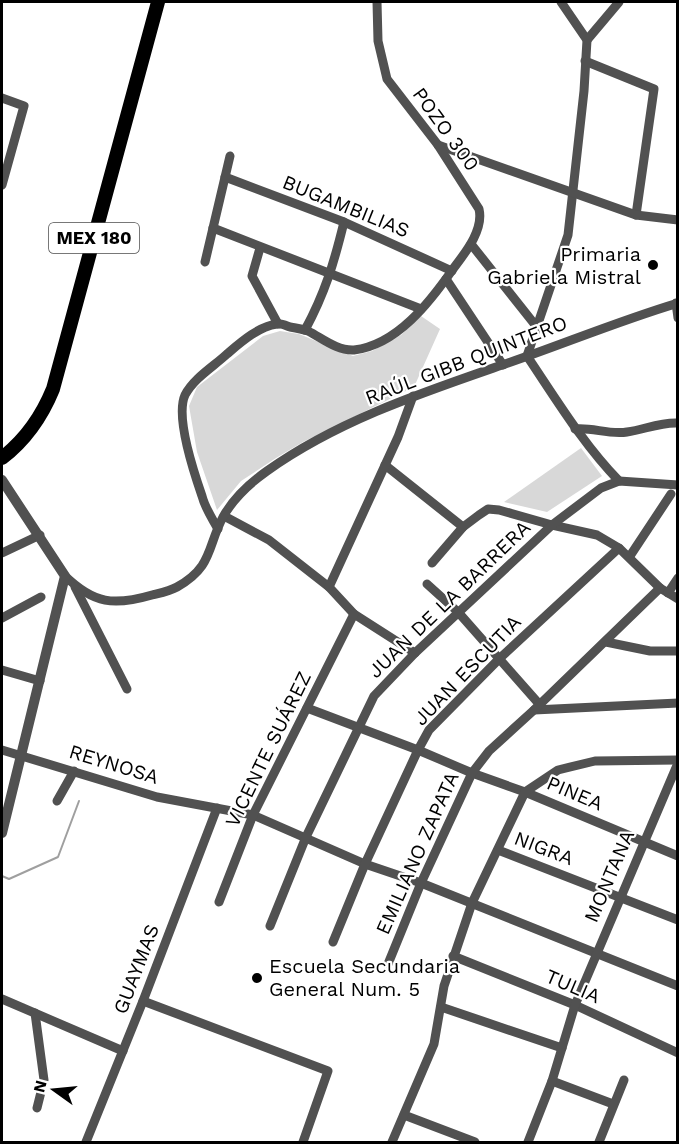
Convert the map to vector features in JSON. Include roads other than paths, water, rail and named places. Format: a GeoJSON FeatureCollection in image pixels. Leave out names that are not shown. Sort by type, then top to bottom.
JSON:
{"type":"FeatureCollection","features":[{"type":"Feature","properties":{"kind":"main road","name":"MEX 180"},"geometry":{"type":"LineString","coordinates":[[2,458],[13,449],[33,425],[53,390],[158,2]]}},
{"type":"Feature","properties":{"kind":"street","name":"POZO 300"},"geometry":{"type":"LineString","coordinates":[[305,330],[333,345],[352,350],[375,344],[400,330],[449,275],[471,244],[481,216],[479,209],[438,145],[387,79],[378,41],[377,2]]}},
{"type":"Feature","properties":{"kind":"street"},"geometry":{"type":"LineString","coordinates":[[561,2],[587,40]]}},
{"type":"Feature","properties":{"kind":"street"},"geometry":{"type":"LineString","coordinates":[[619,2],[587,40],[574,193],[568,235],[527,356],[575,429],[602,464],[619,481],[678,485]]}},
{"type":"Feature","properties":{"kind":"street"},"geometry":{"type":"LineString","coordinates":[[585,61],[654,89],[636,215]]}},
{"type":"Feature","properties":{"kind":"street"},"geometry":{"type":"LineString","coordinates":[[2,98],[24,106],[2,185]]}},
{"type":"Feature","properties":{"kind":"street"},"geometry":{"type":"LineString","coordinates":[[438,145],[636,215],[678,220]]}},
{"type":"Feature","properties":{"kind":"street"},"geometry":{"type":"LineString","coordinates":[[205,262],[230,156]]}},
{"type":"Feature","properties":{"kind":"street","name":"BUGAMBILIAS"},"geometry":{"type":"LineString","coordinates":[[225,177],[344,222],[449,275]]}},
{"type":"Feature","properties":{"kind":"street"},"geometry":{"type":"LineString","coordinates":[[218,529],[202,498],[183,428],[181,412],[184,398],[192,384],[243,341],[260,331],[278,324],[305,330],[320,303],[331,275],[344,222]]}},
{"type":"Feature","properties":{"kind":"street"},"geometry":{"type":"LineString","coordinates":[[213,228],[421,309]]}},
{"type":"Feature","properties":{"kind":"street"},"geometry":{"type":"LineString","coordinates":[[471,244],[536,326]]}},
{"type":"Feature","properties":{"kind":"street"},"geometry":{"type":"LineString","coordinates":[[260,248],[252,276],[278,324]]}},
{"type":"Feature","properties":{"kind":"street"},"geometry":{"type":"LineString","coordinates":[[449,275],[503,365]]}},
{"type":"Feature","properties":{"kind":"street"},"geometry":{"type":"LineString","coordinates":[[677,303],[678,318]]}},
{"type":"Feature","properties":{"kind":"street","name":"RAÚL GIBB QUINTERO"},"geometry":{"type":"LineString","coordinates":[[69,580],[91,597],[110,603],[133,601],[176,588],[202,566],[209,555],[224,516],[236,498],[265,472],[296,452],[413,396],[677,303]]}},
{"type":"Feature","properties":{"kind":"street"},"geometry":{"type":"LineString","coordinates":[[329,587],[385,465],[413,396]]}},
{"type":"Feature","properties":{"kind":"street"},"geometry":{"type":"LineString","coordinates":[[575,429],[587,427],[625,433],[664,422],[678,423]]}},
{"type":"Feature","properties":{"kind":"street"},"geometry":{"type":"LineString","coordinates":[[385,465],[463,527]]}},
{"type":"Feature","properties":{"kind":"street"},"geometry":{"type":"LineString","coordinates":[[2,480],[69,580],[127,689]]}},
{"type":"Feature","properties":{"kind":"street","name":"JUAN DE LA BARRERA"},"geometry":{"type":"LineString","coordinates":[[270,926],[306,837],[374,696],[415,653],[552,525],[601,488],[619,481]]}},
{"type":"Feature","properties":{"kind":"street"},"geometry":{"type":"LineString","coordinates":[[630,556],[671,494]]}},
{"type":"Feature","properties":{"kind":"street"},"geometry":{"type":"LineString","coordinates":[[432,563],[463,527],[488,509],[499,510],[597,535],[630,556],[664,591],[678,599]]}},
{"type":"Feature","properties":{"kind":"street"},"geometry":{"type":"LineString","coordinates":[[224,516],[269,540],[329,587],[354,614],[415,653]]}},
{"type":"Feature","properties":{"kind":"street"},"geometry":{"type":"LineString","coordinates":[[2,553],[40,535]]}},
{"type":"Feature","properties":{"kind":"street","name":"JUAN ESCUTIA"},"geometry":{"type":"LineString","coordinates":[[333,942],[365,864],[429,730],[500,658],[619,548]]}},
{"type":"Feature","properties":{"kind":"street","name":"EMILIANO ZAPATA"},"geometry":{"type":"LineString","coordinates":[[388,964],[420,882],[471,773],[489,752],[678,578]]}},
{"type":"Feature","properties":{"kind":"street"},"geometry":{"type":"LineString","coordinates":[[2,833],[39,681],[69,580]]}},
{"type":"Feature","properties":{"kind":"street"},"geometry":{"type":"LineString","coordinates":[[427,584],[458,612],[500,658],[537,708],[678,703]]}},
{"type":"Feature","properties":{"kind":"street"},"geometry":{"type":"LineString","coordinates":[[2,618],[41,597]]}},
{"type":"Feature","properties":{"kind":"street","name":"VICENTE SUÁREZ"},"geometry":{"type":"LineString","coordinates":[[219,902],[253,815],[354,614]]}},
{"type":"Feature","properties":{"kind":"street"},"geometry":{"type":"LineString","coordinates":[[606,642],[650,651],[678,651]]}},
{"type":"Feature","properties":{"kind":"street"},"geometry":{"type":"LineString","coordinates":[[2,670],[39,681]]}},
{"type":"Feature","properties":{"kind":"street","name":"PINEA"},"geometry":{"type":"LineString","coordinates":[[307,708],[525,792],[678,856]]}},
{"type":"Feature","properties":{"kind":"street","name":"REYNOSA"},"geometry":{"type":"LineString","coordinates":[[2,750],[157,797],[253,815],[365,864],[420,882],[678,986]]}},
{"type":"Feature","properties":{"kind":"street"},"geometry":{"type":"LineString","coordinates":[[392,1143],[434,1044],[444,986],[472,903],[525,792],[558,770],[595,761],[678,762]]}},
{"type":"Feature","properties":{"kind":"street","name":"MONTANA"},"geometry":{"type":"LineString","coordinates":[[528,1143],[552,1081],[575,1005],[595,954],[678,762]]}},
{"type":"Feature","properties":{"kind":"street"},"geometry":{"type":"LineString","coordinates":[[57,801],[74,771]]}},
{"type":"Feature","properties":{"kind":"street","name":"GUAYMAS"},"geometry":{"type":"LineString","coordinates":[[86,1143],[217,808]]}},
{"type":"Feature","properties":{"kind":"street","name":"NIGRA"},"geometry":{"type":"LineString","coordinates":[[498,849],[678,920]]}},
{"type":"Feature","properties":{"kind":"street","name":"TULIA"},"geometry":{"type":"LineString","coordinates":[[453,956],[575,1005],[678,1053]]}},
{"type":"Feature","properties":{"kind":"street"},"geometry":{"type":"LineString","coordinates":[[2,999],[123,1051]]}},
{"type":"Feature","properties":{"kind":"street"},"geometry":{"type":"LineString","coordinates":[[143,1001],[328,1071],[303,1143]]}},
{"type":"Feature","properties":{"kind":"street"},"geometry":{"type":"LineString","coordinates":[[441,1007],[562,1048]]}},
{"type":"Feature","properties":{"kind":"street"},"geometry":{"type":"LineString","coordinates":[[35,1013],[44,1080],[37,1108]]}},
{"type":"Feature","properties":{"kind":"street"},"geometry":{"type":"LineString","coordinates":[[599,1143],[624,1080]]}},
{"type":"Feature","properties":{"kind":"street"},"geometry":{"type":"LineString","coordinates":[[552,1081],[613,1104]]}},
{"type":"Feature","properties":{"kind":"street"},"geometry":{"type":"LineString","coordinates":[[404,1115],[475,1143]]}},
{"type":"Feature","properties":{"kind":"waterway"},"geometry":{"type":"LineString","coordinates":[[2,876],[9,879],[58,857],[79,801]]}},
{"type":"Feature","properties":{"kind":"place","name":"Primaria Gabriela Mistral"},"geometry":{"type":"Point","coordinates":[653,265]}},
{"type":"Feature","properties":{"kind":"place","name":"Escuela Secundaria General Num. 5"},"geometry":{"type":"Point","coordinates":[257,978]}}]}
